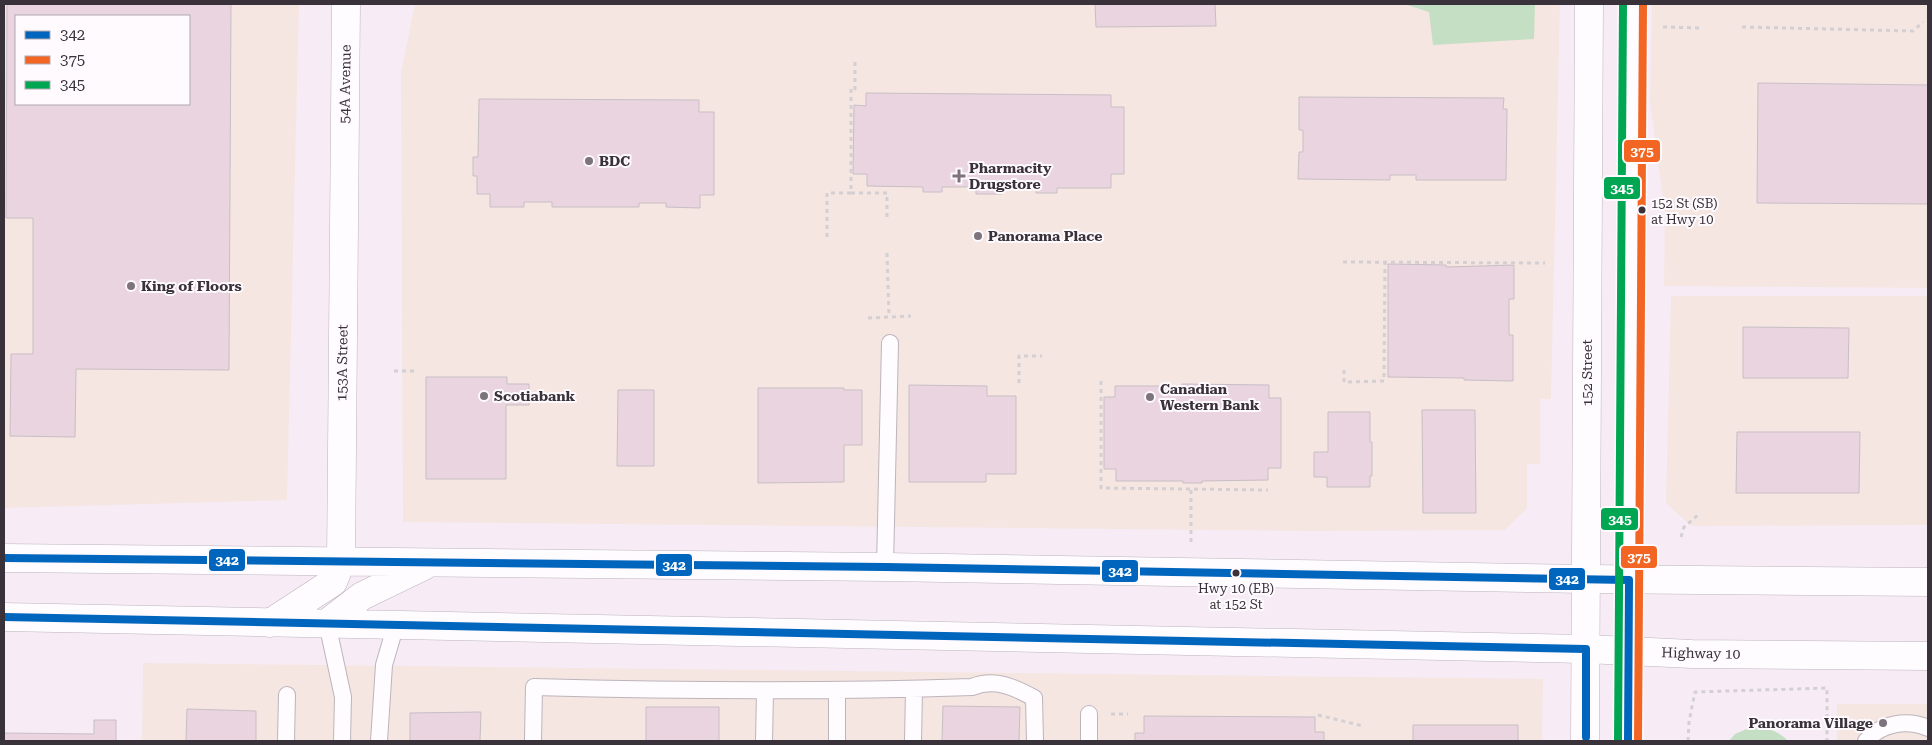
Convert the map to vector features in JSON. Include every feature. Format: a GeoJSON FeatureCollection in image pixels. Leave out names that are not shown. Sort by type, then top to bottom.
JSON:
{"type":"FeatureCollection","features":[{"type":"Feature","properties":{"kind":"main road","name":"54A Avenue"},"geometry":{"type":"LineString","coordinates":[[344,164],[346,4]]}},
{"type":"Feature","properties":{"kind":"main road","name":"152 Street"},"geometry":{"type":"LineString","coordinates":[[1586,741],[1589,4]]}},
{"type":"Feature","properties":{"kind":"main road"},"geometry":{"type":"LineString","coordinates":[[1628,741],[1633,4]]}},
{"type":"Feature","properties":{"kind":"main road","name":"153A Street"},"geometry":{"type":"LineString","coordinates":[[341,562],[344,164]]}},
{"type":"Feature","properties":{"kind":"main road"},"geometry":{"type":"LineString","coordinates":[[4,558],[885,567],[1629,580],[1928,582]]}},
{"type":"Feature","properties":{"kind":"main road"},"geometry":{"type":"LineString","coordinates":[[270,623],[333,582],[341,562]]}},
{"type":"Feature","properties":{"kind":"main road"},"geometry":{"type":"LineString","coordinates":[[327,623],[362,596],[430,563]]}},
{"type":"Feature","properties":{"kind":"main road","name":"Highway 10"},"geometry":{"type":"LineString","coordinates":[[4,616],[1586,649],[1692,654],[1928,656]]}},
{"type":"Feature","properties":{"kind":"lane"},"geometry":{"type":"LineString","coordinates":[[885,567],[890,343]]}},
{"type":"Feature","properties":{"kind":"lane"},"geometry":{"type":"LineString","coordinates":[[327,623],[342,697],[342,741]]}},
{"type":"Feature","properties":{"kind":"lane"},"geometry":{"type":"LineString","coordinates":[[379,741],[384,665],[396,624]]}},
{"type":"Feature","properties":{"kind":"lane"},"geometry":{"type":"LineString","coordinates":[[533,741],[534,687],[765,692],[914,689],[980,684],[1010,685],[1034,698],[1035,741]]}},
{"type":"Feature","properties":{"kind":"lane"},"geometry":{"type":"LineString","coordinates":[[913,741],[914,689]]}},
{"type":"Feature","properties":{"kind":"lane"},"geometry":{"type":"LineString","coordinates":[[836,741],[837,691]]}},
{"type":"Feature","properties":{"kind":"lane"},"geometry":{"type":"LineString","coordinates":[[764,741],[765,692]]}},
{"type":"Feature","properties":{"kind":"lane"},"geometry":{"type":"LineString","coordinates":[[286,741],[287,696]]}},
{"type":"Feature","properties":{"kind":"lane"},"geometry":{"type":"LineString","coordinates":[[1089,714],[1090,741]]}},
{"type":"Feature","properties":{"kind":"lane"},"geometry":{"type":"LineString","coordinates":[[1866,741],[1872,734],[1897,723],[1916,724],[1928,728]]}},
{"type":"Feature","properties":{"kind":"path"},"geometry":{"type":"LineString","coordinates":[[1742,27],[1913,31],[1923,22]]}},
{"type":"Feature","properties":{"kind":"path"},"geometry":{"type":"LineString","coordinates":[[1663,27],[1703,28]]}},
{"type":"Feature","properties":{"kind":"path"},"geometry":{"type":"LineString","coordinates":[[851,193],[850,88],[854,89],[855,58]]}},
{"type":"Feature","properties":{"kind":"path"},"geometry":{"type":"LineString","coordinates":[[827,238],[827,193],[887,193],[887,221]]}},
{"type":"Feature","properties":{"kind":"path"},"geometry":{"type":"LineString","coordinates":[[887,252],[889,317]]}},
{"type":"Feature","properties":{"kind":"path"},"geometry":{"type":"LineString","coordinates":[[1343,262],[1545,263]]}},
{"type":"Feature","properties":{"kind":"path"},"geometry":{"type":"LineString","coordinates":[[1344,370],[1344,382],[1384,381],[1385,262]]}},
{"type":"Feature","properties":{"kind":"path"},"geometry":{"type":"LineString","coordinates":[[868,318],[912,316]]}},
{"type":"Feature","properties":{"kind":"path"},"geometry":{"type":"LineString","coordinates":[[1018,383],[1019,356],[1042,356]]}},
{"type":"Feature","properties":{"kind":"path"},"geometry":{"type":"LineString","coordinates":[[394,371],[417,371]]}},
{"type":"Feature","properties":{"kind":"path"},"geometry":{"type":"LineString","coordinates":[[1102,381],[1101,488],[1268,490]]}},
{"type":"Feature","properties":{"kind":"path"},"geometry":{"type":"LineString","coordinates":[[1191,542],[1192,489]]}},
{"type":"Feature","properties":{"kind":"path"},"geometry":{"type":"LineString","coordinates":[[1681,537],[1684,527],[1698,516]]}},
{"type":"Feature","properties":{"kind":"path"},"geometry":{"type":"LineString","coordinates":[[1688,741],[1689,722],[1695,692],[1827,688],[1827,741]]}},
{"type":"Feature","properties":{"kind":"path"},"geometry":{"type":"LineString","coordinates":[[1318,715],[1363,726]]}},
{"type":"Feature","properties":{"kind":"shaded area"},"geometry":{"type":"Polygon","coordinates":[[[4,4],[299,4],[287,500],[4,508],[4,4]]]}},
{"type":"Feature","properties":{"kind":"shaded area","name":"Panorama Place"},"geometry":{"type":"Polygon","coordinates":[[[415,4],[1560,4],[1551,399],[1540,399],[1540,464],[1527,464],[1527,508],[1505,530],[1310,531],[403,522],[401,73],[415,4]]]}},
{"type":"Feature","properties":{"kind":"shaded area"},"geometry":{"type":"Polygon","coordinates":[[[1652,4],[1928,4],[1928,288],[1664,286],[1665,213],[1650,101],[1652,4]]]}},
{"type":"Feature","properties":{"kind":"shaded area"},"geometry":{"type":"Polygon","coordinates":[[[1671,296],[1928,296],[1928,525],[1691,526],[1666,503],[1671,296]]]}},
{"type":"Feature","properties":{"kind":"shaded area"},"geometry":{"type":"Polygon","coordinates":[[[143,663],[1543,679],[1542,741],[142,741],[143,663]]]}},
{"type":"Feature","properties":{"kind":"shaded area","name":"Panorama Village"},"geometry":{"type":"Polygon","coordinates":[[[1837,704],[1928,704],[1928,741],[1837,741],[1837,704]]]}},
{"type":"Feature","properties":{"kind":"green space"},"geometry":{"type":"Polygon","coordinates":[[[1404,4],[1535,4],[1534,39],[1433,45],[1429,12],[1404,4]]]}},
{"type":"Feature","properties":{"kind":"green space"},"geometry":{"type":"Polygon","coordinates":[[[1749,728],[1770,730],[1780,734],[1788,741],[1729,741],[1735,734],[1749,728]]]}},
{"type":"Feature","properties":{"kind":"building","name":"King of Floors"},"geometry":{"type":"Polygon","coordinates":[[[7,4],[231,4],[229,370],[76,369],[75,437],[10,436],[11,354],[33,354],[33,218],[6,218],[7,4]]]}},
{"type":"Feature","properties":{"kind":"building"},"geometry":{"type":"Polygon","coordinates":[[[1095,4],[1215,4],[1216,26],[1096,27],[1095,4]]]}},
{"type":"Feature","properties":{"kind":"building"},"geometry":{"type":"Polygon","coordinates":[[[1758,83],[1928,85],[1928,204],[1757,203],[1758,83]]]}},
{"type":"Feature","properties":{"kind":"building"},"geometry":{"type":"Polygon","coordinates":[[[866,93],[1111,95],[1111,107],[1124,107],[1124,174],[1111,174],[1111,188],[1057,188],[1057,193],[1036,193],[1036,187],[1002,186],[1002,194],[976,194],[976,187],[942,187],[942,192],[923,192],[923,187],[867,186],[867,174],[853,174],[854,105],[866,106],[866,93]]]}},
{"type":"Feature","properties":{"kind":"building"},"geometry":{"type":"Polygon","coordinates":[[[1299,97],[1504,98],[1503,109],[1507,109],[1506,180],[1416,180],[1416,175],[1390,175],[1390,180],[1298,179],[1299,152],[1303,152],[1303,130],[1299,130],[1299,97]]]}},
{"type":"Feature","properties":{"kind":"building"},"geometry":{"type":"Polygon","coordinates":[[[479,99],[699,100],[699,112],[714,112],[714,195],[700,195],[700,208],[666,207],[666,203],[639,203],[639,207],[552,207],[552,202],[524,202],[524,207],[490,207],[490,194],[477,194],[477,176],[473,176],[473,157],[478,157],[479,99]]]}},
{"type":"Feature","properties":{"kind":"building"},"geometry":{"type":"Polygon","coordinates":[[[1388,264],[1446,265],[1446,267],[1514,265],[1514,299],[1509,299],[1509,335],[1513,335],[1513,381],[1388,377],[1388,264]]]}},
{"type":"Feature","properties":{"kind":"building"},"geometry":{"type":"Polygon","coordinates":[[[1743,327],[1849,328],[1848,378],[1743,378],[1743,327]]]}},
{"type":"Feature","properties":{"kind":"building"},"geometry":{"type":"Polygon","coordinates":[[[426,377],[507,377],[507,384],[529,384],[529,405],[506,405],[506,479],[426,479],[426,377]]]}},
{"type":"Feature","properties":{"kind":"building"},"geometry":{"type":"Polygon","coordinates":[[[1182,384],[1269,385],[1269,398],[1281,398],[1281,468],[1268,468],[1268,480],[1202,481],[1202,483],[1183,483],[1183,481],[1116,481],[1116,469],[1104,469],[1104,397],[1115,397],[1115,386],[1182,386],[1182,384]]]}},
{"type":"Feature","properties":{"kind":"building"},"geometry":{"type":"Polygon","coordinates":[[[909,385],[987,386],[987,396],[1016,396],[1016,474],[986,474],[986,482],[909,482],[909,385]]]}},
{"type":"Feature","properties":{"kind":"building"},"geometry":{"type":"Polygon","coordinates":[[[758,388],[844,388],[844,390],[862,390],[862,445],[844,445],[844,482],[758,483],[758,388]]]}},
{"type":"Feature","properties":{"kind":"building"},"geometry":{"type":"Polygon","coordinates":[[[618,390],[654,390],[654,466],[617,466],[618,390]]]}},
{"type":"Feature","properties":{"kind":"building"},"geometry":{"type":"Polygon","coordinates":[[[1422,410],[1475,410],[1476,513],[1423,513],[1422,410]]]}},
{"type":"Feature","properties":{"kind":"building"},"geometry":{"type":"Polygon","coordinates":[[[1328,412],[1370,412],[1372,476],[1370,476],[1370,487],[1327,487],[1327,477],[1314,477],[1314,452],[1328,452],[1328,412]]]}},
{"type":"Feature","properties":{"kind":"building"},"geometry":{"type":"Polygon","coordinates":[[[1737,432],[1860,432],[1859,493],[1736,493],[1737,432]]]}},
{"type":"Feature","properties":{"kind":"building"},"geometry":{"type":"Polygon","coordinates":[[[943,706],[1020,707],[1019,741],[942,741],[943,706]]]}},
{"type":"Feature","properties":{"kind":"building"},"geometry":{"type":"Polygon","coordinates":[[[646,707],[719,707],[719,741],[646,741],[646,707]]]}},
{"type":"Feature","properties":{"kind":"building"},"geometry":{"type":"Polygon","coordinates":[[[187,709],[256,711],[256,741],[186,741],[187,709]]]}},
{"type":"Feature","properties":{"kind":"building"},"geometry":{"type":"Polygon","coordinates":[[[481,712],[480,741],[410,741],[410,713],[481,712]]]}},
{"type":"Feature","properties":{"kind":"building"},"geometry":{"type":"Polygon","coordinates":[[[1144,716],[1315,717],[1315,732],[1324,732],[1324,741],[1135,741],[1135,733],[1144,733],[1144,716]]]}},
{"type":"Feature","properties":{"kind":"building"},"geometry":{"type":"Polygon","coordinates":[[[94,720],[116,720],[116,741],[4,741],[4,733],[94,734],[94,720]]]}},
{"type":"Feature","properties":{"kind":"building"},"geometry":{"type":"Polygon","coordinates":[[[1413,725],[1518,725],[1518,741],[1413,741],[1413,725]]]}},
{"type":"Feature","properties":{"kind":"transit line","name":"345"},"geometry":{"type":"LineString","coordinates":[[1618,741],[1623,4]]}},
{"type":"Feature","properties":{"kind":"transit line","name":"375"},"geometry":{"type":"LineString","coordinates":[[1638,741],[1643,4]]}},
{"type":"Feature","properties":{"kind":"transit line","name":"342"},"geometry":{"type":"LineString","coordinates":[[4,558],[885,567],[1629,580],[1628,741]]}},
{"type":"Feature","properties":{"kind":"transit line","name":"342"},"geometry":{"type":"LineString","coordinates":[[4,617],[1586,649],[1586,737]]}},
{"type":"Feature","properties":{"kind":"place","name":"BDC"},"geometry":{"type":"Point","coordinates":[589,161]}},
{"type":"Feature","properties":{"kind":"place","name":"Pharmacity Drugstore"},"geometry":{"type":"Point","coordinates":[959,176]}},
{"type":"Feature","properties":{"kind":"place","name":"152 St (SB) at Hwy 10"},"geometry":{"type":"Point","coordinates":[1642,210]}},
{"type":"Feature","properties":{"kind":"place","name":"Panorama Place"},"geometry":{"type":"Point","coordinates":[978,236]}},
{"type":"Feature","properties":{"kind":"place","name":"King of Floors"},"geometry":{"type":"Point","coordinates":[131,286]}},
{"type":"Feature","properties":{"kind":"place","name":"Scotiabank"},"geometry":{"type":"Point","coordinates":[484,396]}},
{"type":"Feature","properties":{"kind":"place","name":"Canadian Western Bank"},"geometry":{"type":"Point","coordinates":[1150,397]}},
{"type":"Feature","properties":{"kind":"place","name":"Hwy 10 (EB) at 152 St"},"geometry":{"type":"Point","coordinates":[1236,573]}},
{"type":"Feature","properties":{"kind":"place","name":"Panorama Village"},"geometry":{"type":"Point","coordinates":[1883,723]}}]}
